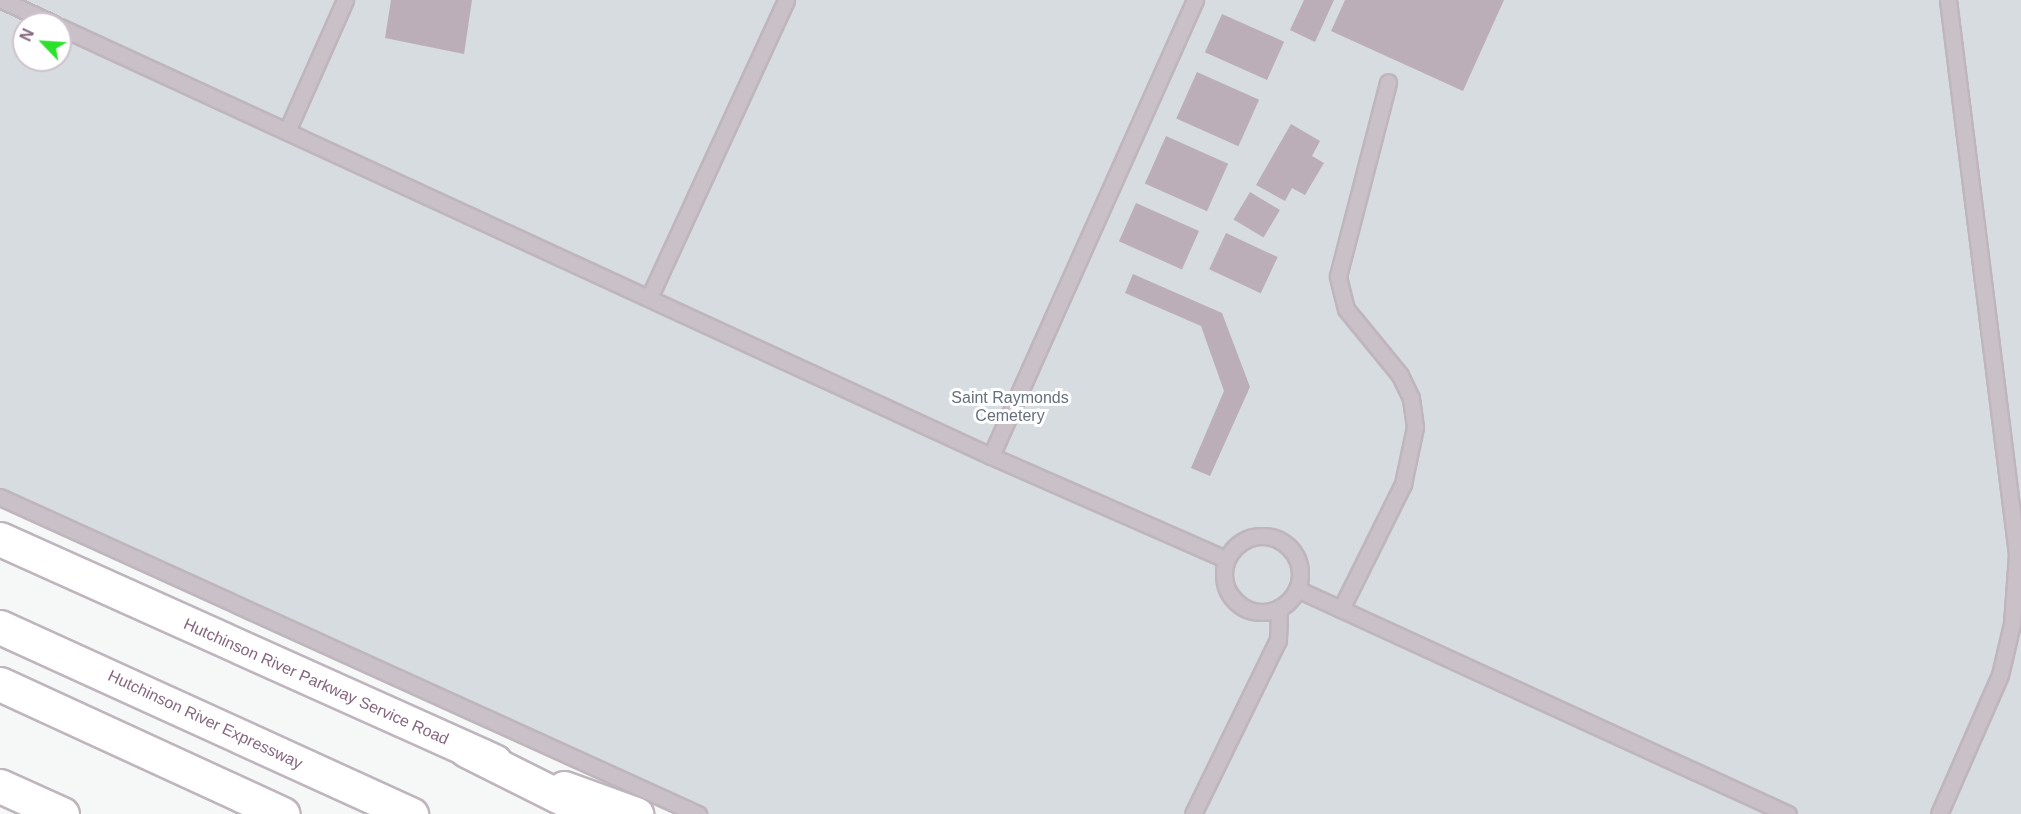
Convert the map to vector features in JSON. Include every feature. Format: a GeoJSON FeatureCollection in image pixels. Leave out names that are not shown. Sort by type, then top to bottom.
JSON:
{"type":"FeatureCollection","features":[{"type":"Feature","properties":{"kind":"main road","name":"Hutchinson River Parkway Service Road"},"geometry":{"type":"LineString","coordinates":[[0,539],[466,750],[636,814]]}},
{"type":"Feature","properties":{"kind":"main road","name":"Hutchinson River Expressway"},"geometry":{"type":"LineString","coordinates":[[0,627],[411,814]]}},
{"type":"Feature","properties":{"kind":"main road"},"geometry":{"type":"LineString","coordinates":[[0,684],[283,814]]}},
{"type":"Feature","properties":{"kind":"main road"},"geometry":{"type":"LineString","coordinates":[[466,750],[594,814]]}},
{"type":"Feature","properties":{"kind":"main road"},"geometry":{"type":"LineString","coordinates":[[0,786],[62,814]]}},
{"type":"Feature","properties":{"kind":"lane"},"geometry":{"type":"LineString","coordinates":[[2,0],[28,12]]}},
{"type":"Feature","properties":{"kind":"lane"},"geometry":{"type":"LineString","coordinates":[[287,131],[345,0]]}},
{"type":"Feature","properties":{"kind":"lane"},"geometry":{"type":"LineString","coordinates":[[649,298],[786,0]]}},
{"type":"Feature","properties":{"kind":"lane"},"geometry":{"type":"LineString","coordinates":[[991,456],[1195,0]]}},
{"type":"Feature","properties":{"kind":"lane"},"geometry":{"type":"LineString","coordinates":[[1939,814],[2000,675],[2012,624],[2017,554],[1948,0]]}},
{"type":"Feature","properties":{"kind":"lane"},"geometry":{"type":"LineString","coordinates":[[72,32],[991,456],[1226,559]]}},
{"type":"Feature","properties":{"kind":"lane"},"geometry":{"type":"LineString","coordinates":[[1341,609],[1403,484],[1415,427],[1411,398],[1400,375],[1346,309],[1338,276],[1388,82]]}},
{"type":"Feature","properties":{"kind":"lane"},"geometry":{"type":"LineString","coordinates":[[0,497],[698,814]]}},
{"type":"Feature","properties":{"kind":"lane"},"geometry":{"type":"LineString","coordinates":[[1265,535],[1277,538],[1297,559],[1300,577],[1297,589],[1279,608],[1253,612],[1231,597],[1223,572],[1226,559],[1242,541],[1265,535]]}},
{"type":"Feature","properties":{"kind":"lane"},"geometry":{"type":"LineString","coordinates":[[1297,589],[1788,814]]}},
{"type":"Feature","properties":{"kind":"lane"},"geometry":{"type":"LineString","coordinates":[[1193,814],[1278,640],[1279,608]]}},
{"type":"Feature","properties":{"kind":"green space","name":"Saint Raymonds Cemetery"},"geometry":{"type":"Polygon","coordinates":[[[0,0],[2021,0],[2021,814],[678,814],[0,504],[0,0]]]}},
{"type":"Feature","properties":{"kind":"building"},"geometry":{"type":"Polygon","coordinates":[[[391,0],[472,0],[464,54],[385,38],[391,0]]]}},
{"type":"Feature","properties":{"kind":"building"},"geometry":{"type":"Polygon","coordinates":[[[1304,0],[1334,0],[1315,42],[1290,30],[1304,0]]]}},
{"type":"Feature","properties":{"kind":"building"},"geometry":{"type":"Polygon","coordinates":[[[1345,0],[1504,0],[1463,91],[1331,31],[1345,0]]]}},
{"type":"Feature","properties":{"kind":"building"},"geometry":{"type":"Polygon","coordinates":[[[1222,14],[1284,42],[1267,80],[1205,52],[1222,14]]]}},
{"type":"Feature","properties":{"kind":"building"},"geometry":{"type":"Polygon","coordinates":[[[1197,72],[1259,100],[1238,146],[1176,119],[1197,72]]]}},
{"type":"Feature","properties":{"kind":"building"},"geometry":{"type":"Polygon","coordinates":[[[1291,124],[1320,141],[1312,156],[1324,163],[1305,195],[1292,188],[1285,201],[1256,185],[1291,124]]]}},
{"type":"Feature","properties":{"kind":"building"},"geometry":{"type":"Polygon","coordinates":[[[1166,136],[1228,164],[1207,211],[1145,184],[1166,136]]]}},
{"type":"Feature","properties":{"kind":"building"},"geometry":{"type":"Polygon","coordinates":[[[1250,192],[1280,210],[1264,237],[1234,219],[1250,192]]]}},
{"type":"Feature","properties":{"kind":"building"},"geometry":{"type":"Polygon","coordinates":[[[1136,203],[1199,231],[1182,269],[1119,241],[1136,203]]]}},
{"type":"Feature","properties":{"kind":"building"},"geometry":{"type":"Polygon","coordinates":[[[1226,233],[1278,257],[1261,293],[1209,269],[1226,233]]]}},
{"type":"Feature","properties":{"kind":"building"},"geometry":{"type":"Polygon","coordinates":[[[1133,274],[1222,313],[1250,387],[1210,476],[1191,468],[1224,391],[1201,326],[1125,293],[1133,274]]]}}]}
